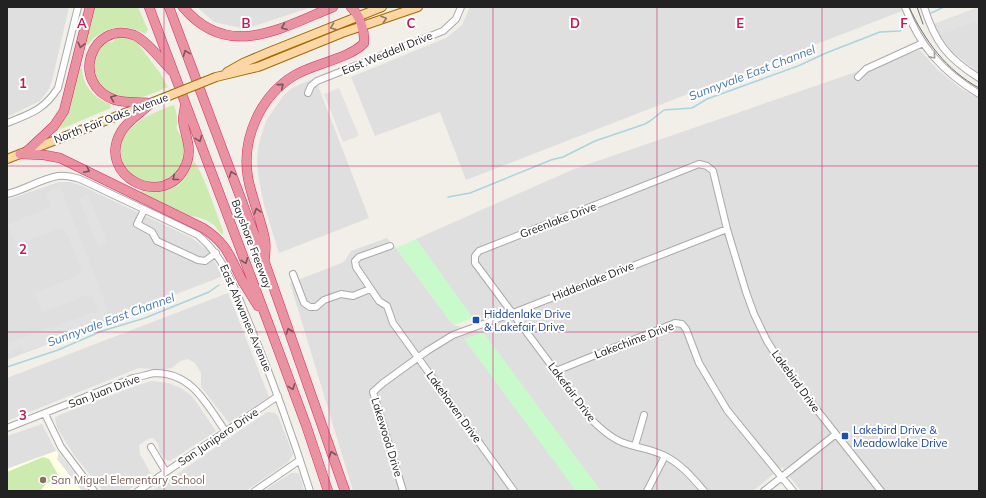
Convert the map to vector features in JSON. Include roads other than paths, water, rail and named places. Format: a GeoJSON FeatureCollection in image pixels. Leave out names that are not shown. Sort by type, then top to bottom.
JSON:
{"type":"FeatureCollection","features":[{"type":"Feature","properties":{"kind":"highway"},"geometry":{"type":"LineString","coordinates":[[23,154],[54,126],[64,111],[90,7]]}},
{"type":"Feature","properties":{"kind":"highway","name":"Bayshore Freeway"},"geometry":{"type":"LineString","coordinates":[[150,7],[269,324],[328,491]]}},
{"type":"Feature","properties":{"kind":"highway","name":"Bayshore Freeway"},"geometry":{"type":"LineString","coordinates":[[168,7],[265,263],[345,491]]}},
{"type":"Feature","properties":{"kind":"highway"},"geometry":{"type":"LineString","coordinates":[[183,7],[200,24],[212,30],[225,35],[252,36],[264,34],[333,7]]}},
{"type":"Feature","properties":{"kind":"highway"},"geometry":{"type":"LineString","coordinates":[[265,263],[265,240],[252,191],[247,164],[250,141],[257,117],[272,94],[295,75],[353,52],[364,43],[365,36],[362,26],[356,12],[351,7]]}},
{"type":"Feature","properties":{"kind":"highway"},"geometry":{"type":"LineString","coordinates":[[151,103],[115,100],[103,94],[98,89],[91,78],[89,67],[91,55],[96,45],[111,35],[134,35],[148,44],[174,73]]}},
{"type":"Feature","properties":{"kind":"highway"},"geometry":{"type":"LineString","coordinates":[[151,103],[124,128],[117,142],[116,154],[120,168],[124,174],[141,186],[152,187],[165,185],[175,179],[186,166],[189,150],[183,120],[186,103]]}},
{"type":"Feature","properties":{"kind":"highway"},"geometry":{"type":"LineString","coordinates":[[23,154],[44,155],[65,160],[212,233],[228,251],[243,281],[269,324]]}},
{"type":"Feature","properties":{"kind":"main road","name":"North Fair Oaks Avenue"},"geometry":{"type":"LineString","coordinates":[[216,78],[243,63],[382,7]]}},
{"type":"Feature","properties":{"kind":"main road","name":"North Fair Oaks Avenue"},"geometry":{"type":"LineString","coordinates":[[7,160],[216,78],[258,67],[362,26],[418,7]]}},
{"type":"Feature","properties":{"kind":"street"},"geometry":{"type":"LineString","coordinates":[[7,123],[34,112],[47,104],[58,88],[78,7]]}},
{"type":"Feature","properties":{"kind":"street","name":"East Weddell Drive"},"geometry":{"type":"LineString","coordinates":[[308,93],[310,86],[317,81],[443,31],[456,19],[461,7]]}},
{"type":"Feature","properties":{"kind":"street"},"geometry":{"type":"LineString","coordinates":[[905,7],[923,43],[949,73],[979,94]]}},
{"type":"Feature","properties":{"kind":"street"},"geometry":{"type":"LineString","coordinates":[[924,7],[932,30],[942,47],[962,67],[979,78]]}},
{"type":"Feature","properties":{"kind":"street"},"geometry":{"type":"LineString","coordinates":[[858,77],[866,69],[923,43]]}},
{"type":"Feature","properties":{"kind":"street","name":"Greenlake Drive"},"geometry":{"type":"LineString","coordinates":[[513,313],[475,262],[475,256],[479,251],[699,164],[707,166]]}},
{"type":"Feature","properties":{"kind":"street","name":"Lakebird Drive"},"geometry":{"type":"LineString","coordinates":[[707,166],[713,171],[727,228],[746,292],[754,314],[767,341],[787,372],[881,491]]}},
{"type":"Feature","properties":{"kind":"street","name":"East Ahwanee Avenue"},"geometry":{"type":"LineString","coordinates":[[7,194],[47,179],[59,176],[70,176],[80,179],[198,235],[207,243],[227,269],[278,396],[310,491]]}},
{"type":"Feature","properties":{"kind":"street"},"geometry":{"type":"LineString","coordinates":[[144,210],[137,224],[152,232],[157,241],[198,260],[205,261],[216,253]]}},
{"type":"Feature","properties":{"kind":"street","name":"Hiddenlake Drive"},"geometry":{"type":"LineString","coordinates":[[418,357],[453,335],[513,313],[727,228]]}},
{"type":"Feature","properties":{"kind":"street"},"geometry":{"type":"LineString","coordinates":[[293,274],[304,304],[310,307],[316,307],[324,300],[341,294],[353,296],[370,289],[356,267],[354,261],[359,257],[390,246]]}},
{"type":"Feature","properties":{"kind":"street","name":"Lakehaven Drive"},"geometry":{"type":"LineString","coordinates":[[370,289],[379,301],[387,306],[393,323],[514,491]]}},
{"type":"Feature","properties":{"kind":"street","name":"Lakefair Drive"},"geometry":{"type":"LineString","coordinates":[[513,313],[592,420],[612,437],[623,443],[650,450],[681,465],[704,491]]}},
{"type":"Feature","properties":{"kind":"street","name":"Lakechime Drive"},"geometry":{"type":"LineString","coordinates":[[556,371],[676,323],[682,324],[686,329],[699,363],[727,410],[792,491]]}},
{"type":"Feature","properties":{"kind":"street","name":"Lakewood Drive"},"geometry":{"type":"LineString","coordinates":[[403,491],[373,392],[418,357]]}},
{"type":"Feature","properties":{"kind":"street","name":"San Juan Drive"},"geometry":{"type":"LineString","coordinates":[[7,428],[134,378],[154,373],[171,375],[183,379],[195,388],[226,432]]}},
{"type":"Feature","properties":{"kind":"street","name":"San Junipero Drive"},"geometry":{"type":"LineString","coordinates":[[138,491],[278,396]]}},
{"type":"Feature","properties":{"kind":"street"},"geometry":{"type":"LineString","coordinates":[[45,414],[60,448],[94,491]]}},
{"type":"Feature","properties":{"kind":"street"},"geometry":{"type":"LineString","coordinates":[[635,446],[644,415]]}},
{"type":"Feature","properties":{"kind":"street"},"geometry":{"type":"LineString","coordinates":[[764,491],[836,434]]}},
{"type":"Feature","properties":{"kind":"street"},"geometry":{"type":"LineString","coordinates":[[151,447],[166,472]]}},
{"type":"Feature","properties":{"kind":"street"},"geometry":{"type":"LineString","coordinates":[[647,491],[665,456]]}},
{"type":"Feature","properties":{"kind":"street"},"geometry":{"type":"LineString","coordinates":[[256,491],[300,460]]}},
{"type":"Feature","properties":{"kind":"waterway","name":"Sunnyvale East Channel"},"geometry":{"type":"LineString","coordinates":[[931,13],[944,7]]}},
{"type":"Feature","properties":{"kind":"waterway","name":"Sunnyvale East Channel"},"geometry":{"type":"LineString","coordinates":[[448,197],[470,193],[551,160],[563,157],[595,141],[645,124],[664,110],[692,108],[707,99],[798,66],[826,53],[880,32],[900,31],[907,25]]}},
{"type":"Feature","properties":{"kind":"waterway","name":"Sunnyvale East Channel"},"geometry":{"type":"LineString","coordinates":[[7,367],[58,350],[102,331],[145,318],[209,292],[219,285]]}},
{"type":"Feature","properties":{"kind":"tram line"},"geometry":{"type":"LineString","coordinates":[[909,7],[929,43],[938,54],[956,73],[979,88]]}},
{"type":"Feature","properties":{"kind":"tram line"},"geometry":{"type":"LineString","coordinates":[[917,7],[923,24]]}},
{"type":"Feature","properties":{"kind":"place","name":"Hiddenlake Drive & Lakefair Drive"},"geometry":{"type":"Point","coordinates":[476,320]}},
{"type":"Feature","properties":{"kind":"place","name":"Lakebird Drive & Meadowlake Drive"},"geometry":{"type":"Point","coordinates":[845,436]}},
{"type":"Feature","properties":{"kind":"place","name":"San Miguel Elementary School"},"geometry":{"type":"Point","coordinates":[43,480]}}]}
